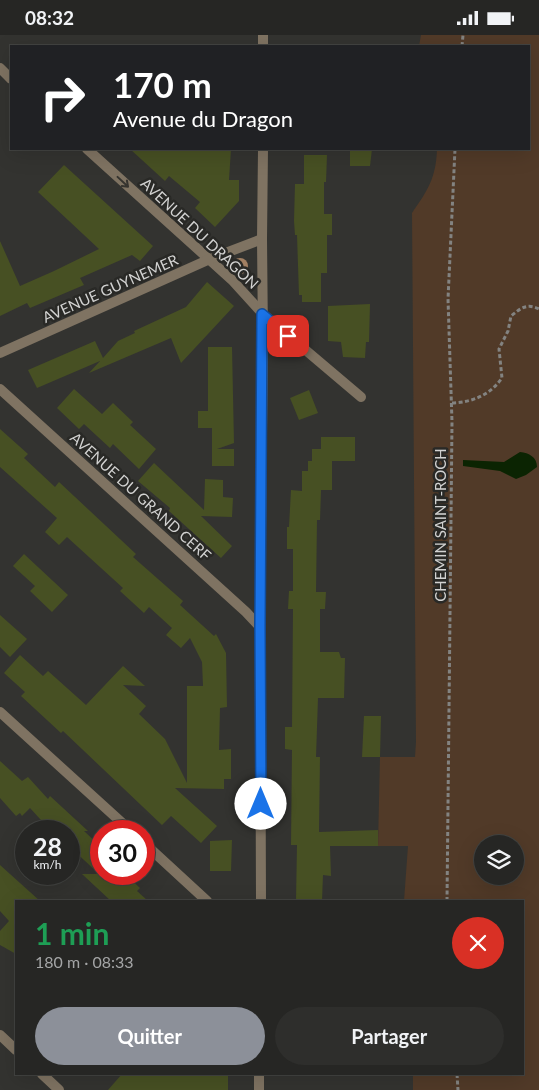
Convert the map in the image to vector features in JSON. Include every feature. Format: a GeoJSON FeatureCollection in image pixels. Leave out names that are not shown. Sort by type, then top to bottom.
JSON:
{"type":"FeatureCollection","features":[{"type":"Feature","properties":{"kind":"street"},"geometry":{"type":"LineString","coordinates":[[0,68],[10,78]]}},
{"type":"Feature","properties":{"kind":"street","name":"AVENUE DU DRAGON"},"geometry":{"type":"LineString","coordinates":[[88,150],[210,259],[232,280],[262,314],[361,397]]}},
{"type":"Feature","properties":{"kind":"street"},"geometry":{"type":"LineString","coordinates":[[261,900],[260,627],[263,150]]}},
{"type":"Feature","properties":{"kind":"street","name":"AVENUE GUYNEMER"},"geometry":{"type":"LineString","coordinates":[[0,353],[210,259],[262,239]]}},
{"type":"Feature","properties":{"kind":"street","name":"AVENUE DU GRAND CERF"},"geometry":{"type":"LineString","coordinates":[[0,389],[246,611],[260,627]]}},
{"type":"Feature","properties":{"kind":"street"},"geometry":{"type":"LineString","coordinates":[[0,712],[119,820]]}},
{"type":"Feature","properties":{"kind":"street"},"geometry":{"type":"LineString","coordinates":[[155,853],[206,900]]}},
{"type":"Feature","properties":{"kind":"street"},"geometry":{"type":"LineString","coordinates":[[0,1035],[15,1049]]}},
{"type":"Feature","properties":{"kind":"street"},"geometry":{"type":"LineString","coordinates":[[43,1075],[56,1089]]}},
{"type":"Feature","properties":{"kind":"street"},"geometry":{"type":"LineString","coordinates":[[259,1075],[259,1090]]}},
{"type":"Feature","properties":{"kind":"path","name":"CHEMIN SAINT-ROCH"},"geometry":{"type":"LineString","coordinates":[[447,900],[452,403],[448,299],[455,150]]}},
{"type":"Feature","properties":{"kind":"path"},"geometry":{"type":"LineString","coordinates":[[452,403],[465,402],[486,394],[495,388],[502,378],[499,349],[508,331],[511,316],[523,306],[532,306],[539,309]]}},
{"type":"Feature","properties":{"kind":"path"},"geometry":{"type":"LineString","coordinates":[[457,1075],[458,1090]]}},
{"type":"Feature","properties":{"kind":"shaded area"},"geometry":{"type":"Polygon","coordinates":[[[421,35],[539,35],[539,1090],[413,1090],[413,1075],[524,1075],[524,900],[404,900],[408,846],[378,846],[380,757],[415,757],[412,213],[423,197],[435,168],[437,150],[530,150],[530,45],[419,45],[421,35]]]}},
{"type":"Feature","properties":{"kind":"shaded area"},"geometry":{"type":"Polygon","coordinates":[[[520,452],[532,456],[536,461],[537,467],[516,479],[500,471],[463,466],[463,460],[504,462],[520,452]]]}},
{"type":"Feature","properties":{"kind":"building"},"geometry":{"type":"Polygon","coordinates":[[[131,150],[231,150],[229,180],[239,180],[239,201],[215,227],[195,208],[200,202],[169,176],[165,181],[131,150]]]}},
{"type":"Feature","properties":{"kind":"building"},"geometry":{"type":"Polygon","coordinates":[[[350,150],[372,150],[370,166],[350,166],[350,150]]]}},
{"type":"Feature","properties":{"kind":"building"},"geometry":{"type":"Polygon","coordinates":[[[304,155],[327,155],[326,182],[324,182],[324,214],[332,214],[332,235],[327,235],[327,273],[321,273],[321,302],[302,302],[302,295],[299,295],[297,235],[295,235],[294,221],[295,184],[304,184],[304,155]]]}},
{"type":"Feature","properties":{"kind":"building"},"geometry":{"type":"Polygon","coordinates":[[[64,165],[153,246],[140,261],[132,255],[80,278],[84,285],[30,308],[27,303],[0,316],[0,241],[20,286],[99,249],[38,192],[64,165]]]}},
{"type":"Feature","properties":{"kind":"building"},"geometry":{"type":"Polygon","coordinates":[[[207,282],[234,306],[181,363],[171,338],[89,373],[100,361],[37,388],[28,370],[95,341],[103,358],[118,341],[135,333],[134,331],[186,307],[207,282]]]}},
{"type":"Feature","properties":{"kind":"building"},"geometry":{"type":"Polygon","coordinates":[[[370,304],[369,342],[366,342],[365,358],[343,357],[341,342],[328,341],[328,306],[370,304]]]}},
{"type":"Feature","properties":{"kind":"building"},"geometry":{"type":"Polygon","coordinates":[[[208,347],[232,347],[234,443],[217,449],[234,449],[234,466],[212,466],[212,428],[198,428],[198,411],[208,411],[208,347]]]}},
{"type":"Feature","properties":{"kind":"building"},"geometry":{"type":"Polygon","coordinates":[[[74,389],[102,414],[113,403],[133,422],[130,425],[156,449],[139,469],[113,444],[110,448],[84,424],[79,429],[57,408],[74,389]]]}},
{"type":"Feature","properties":{"kind":"building"},"geometry":{"type":"Polygon","coordinates":[[[309,390],[318,413],[299,420],[290,398],[309,390]]]}},
{"type":"Feature","properties":{"kind":"building"},"geometry":{"type":"Polygon","coordinates":[[[0,429],[28,454],[24,458],[55,487],[59,482],[136,554],[133,557],[183,601],[180,605],[214,636],[216,634],[226,653],[227,707],[220,708],[219,750],[231,749],[231,779],[224,779],[224,789],[175,788],[217,826],[201,843],[171,816],[162,825],[63,731],[61,733],[21,696],[25,692],[4,673],[20,655],[43,676],[48,671],[86,705],[123,666],[145,686],[123,685],[146,706],[139,714],[165,739],[187,783],[187,686],[203,686],[202,662],[190,638],[181,648],[166,635],[172,628],[149,607],[144,613],[120,591],[123,588],[67,537],[59,545],[45,532],[57,518],[0,467],[0,429]]]}},
{"type":"Feature","properties":{"kind":"building"},"geometry":{"type":"Polygon","coordinates":[[[321,437],[355,437],[355,461],[332,461],[332,490],[321,490],[320,520],[317,520],[316,592],[326,592],[325,609],[320,609],[320,652],[339,652],[341,658],[345,658],[344,698],[318,698],[316,757],[320,757],[319,832],[378,830],[378,846],[330,846],[331,876],[323,875],[322,900],[296,900],[297,845],[291,845],[292,750],[285,749],[285,727],[292,727],[293,609],[288,609],[289,591],[293,591],[293,549],[287,549],[287,527],[289,527],[291,490],[302,491],[302,471],[308,471],[308,461],[312,461],[312,449],[321,449],[321,437]]]}},
{"type":"Feature","properties":{"kind":"building"},"geometry":{"type":"Polygon","coordinates":[[[154,463],[204,510],[205,479],[223,480],[223,497],[233,498],[232,517],[201,516],[232,546],[221,558],[169,511],[170,508],[138,481],[154,463]]]}},
{"type":"Feature","properties":{"kind":"building"},"geometry":{"type":"Polygon","coordinates":[[[24,554],[68,595],[52,612],[30,591],[35,586],[13,566],[24,554]]]}},
{"type":"Feature","properties":{"kind":"building"},"geometry":{"type":"Polygon","coordinates":[[[0,615],[27,639],[10,657],[0,647],[0,615]]]}},
{"type":"Feature","properties":{"kind":"building"},"geometry":{"type":"Polygon","coordinates":[[[364,716],[381,716],[380,757],[362,757],[364,716]]]}},
{"type":"Feature","properties":{"kind":"building"},"geometry":{"type":"Polygon","coordinates":[[[0,761],[22,781],[28,777],[48,799],[50,796],[76,820],[41,820],[30,808],[22,816],[20,813],[16,816],[0,798],[0,761]]]}},
{"type":"Feature","properties":{"kind":"building"},"geometry":{"type":"Polygon","coordinates":[[[80,824],[88,831],[84,831],[90,837],[90,866],[80,856],[80,824]]]}},
{"type":"Feature","properties":{"kind":"building"},"geometry":{"type":"Polygon","coordinates":[[[232,840],[231,871],[210,871],[210,841],[232,840]]]}},
{"type":"Feature","properties":{"kind":"building"},"geometry":{"type":"Polygon","coordinates":[[[0,865],[15,878],[15,885],[22,885],[39,900],[15,900],[15,953],[0,945],[0,931],[9,921],[0,911],[0,865]]]}},
{"type":"Feature","properties":{"kind":"building"},"geometry":{"type":"Polygon","coordinates":[[[82,874],[90,874],[90,881],[82,874]]]}},
{"type":"Feature","properties":{"kind":"building"},"geometry":{"type":"Polygon","coordinates":[[[94,885],[137,885],[140,888],[137,891],[147,900],[110,900],[94,885]]]}},
{"type":"Feature","properties":{"kind":"building"},"geometry":{"type":"Polygon","coordinates":[[[121,1075],[228,1075],[228,1090],[108,1090],[121,1075]]]}},
{"type":"Feature","properties":{"kind":"route"},"geometry":{"type":"LineString","coordinates":[[261,804],[262,314],[288,336]]}}]}
